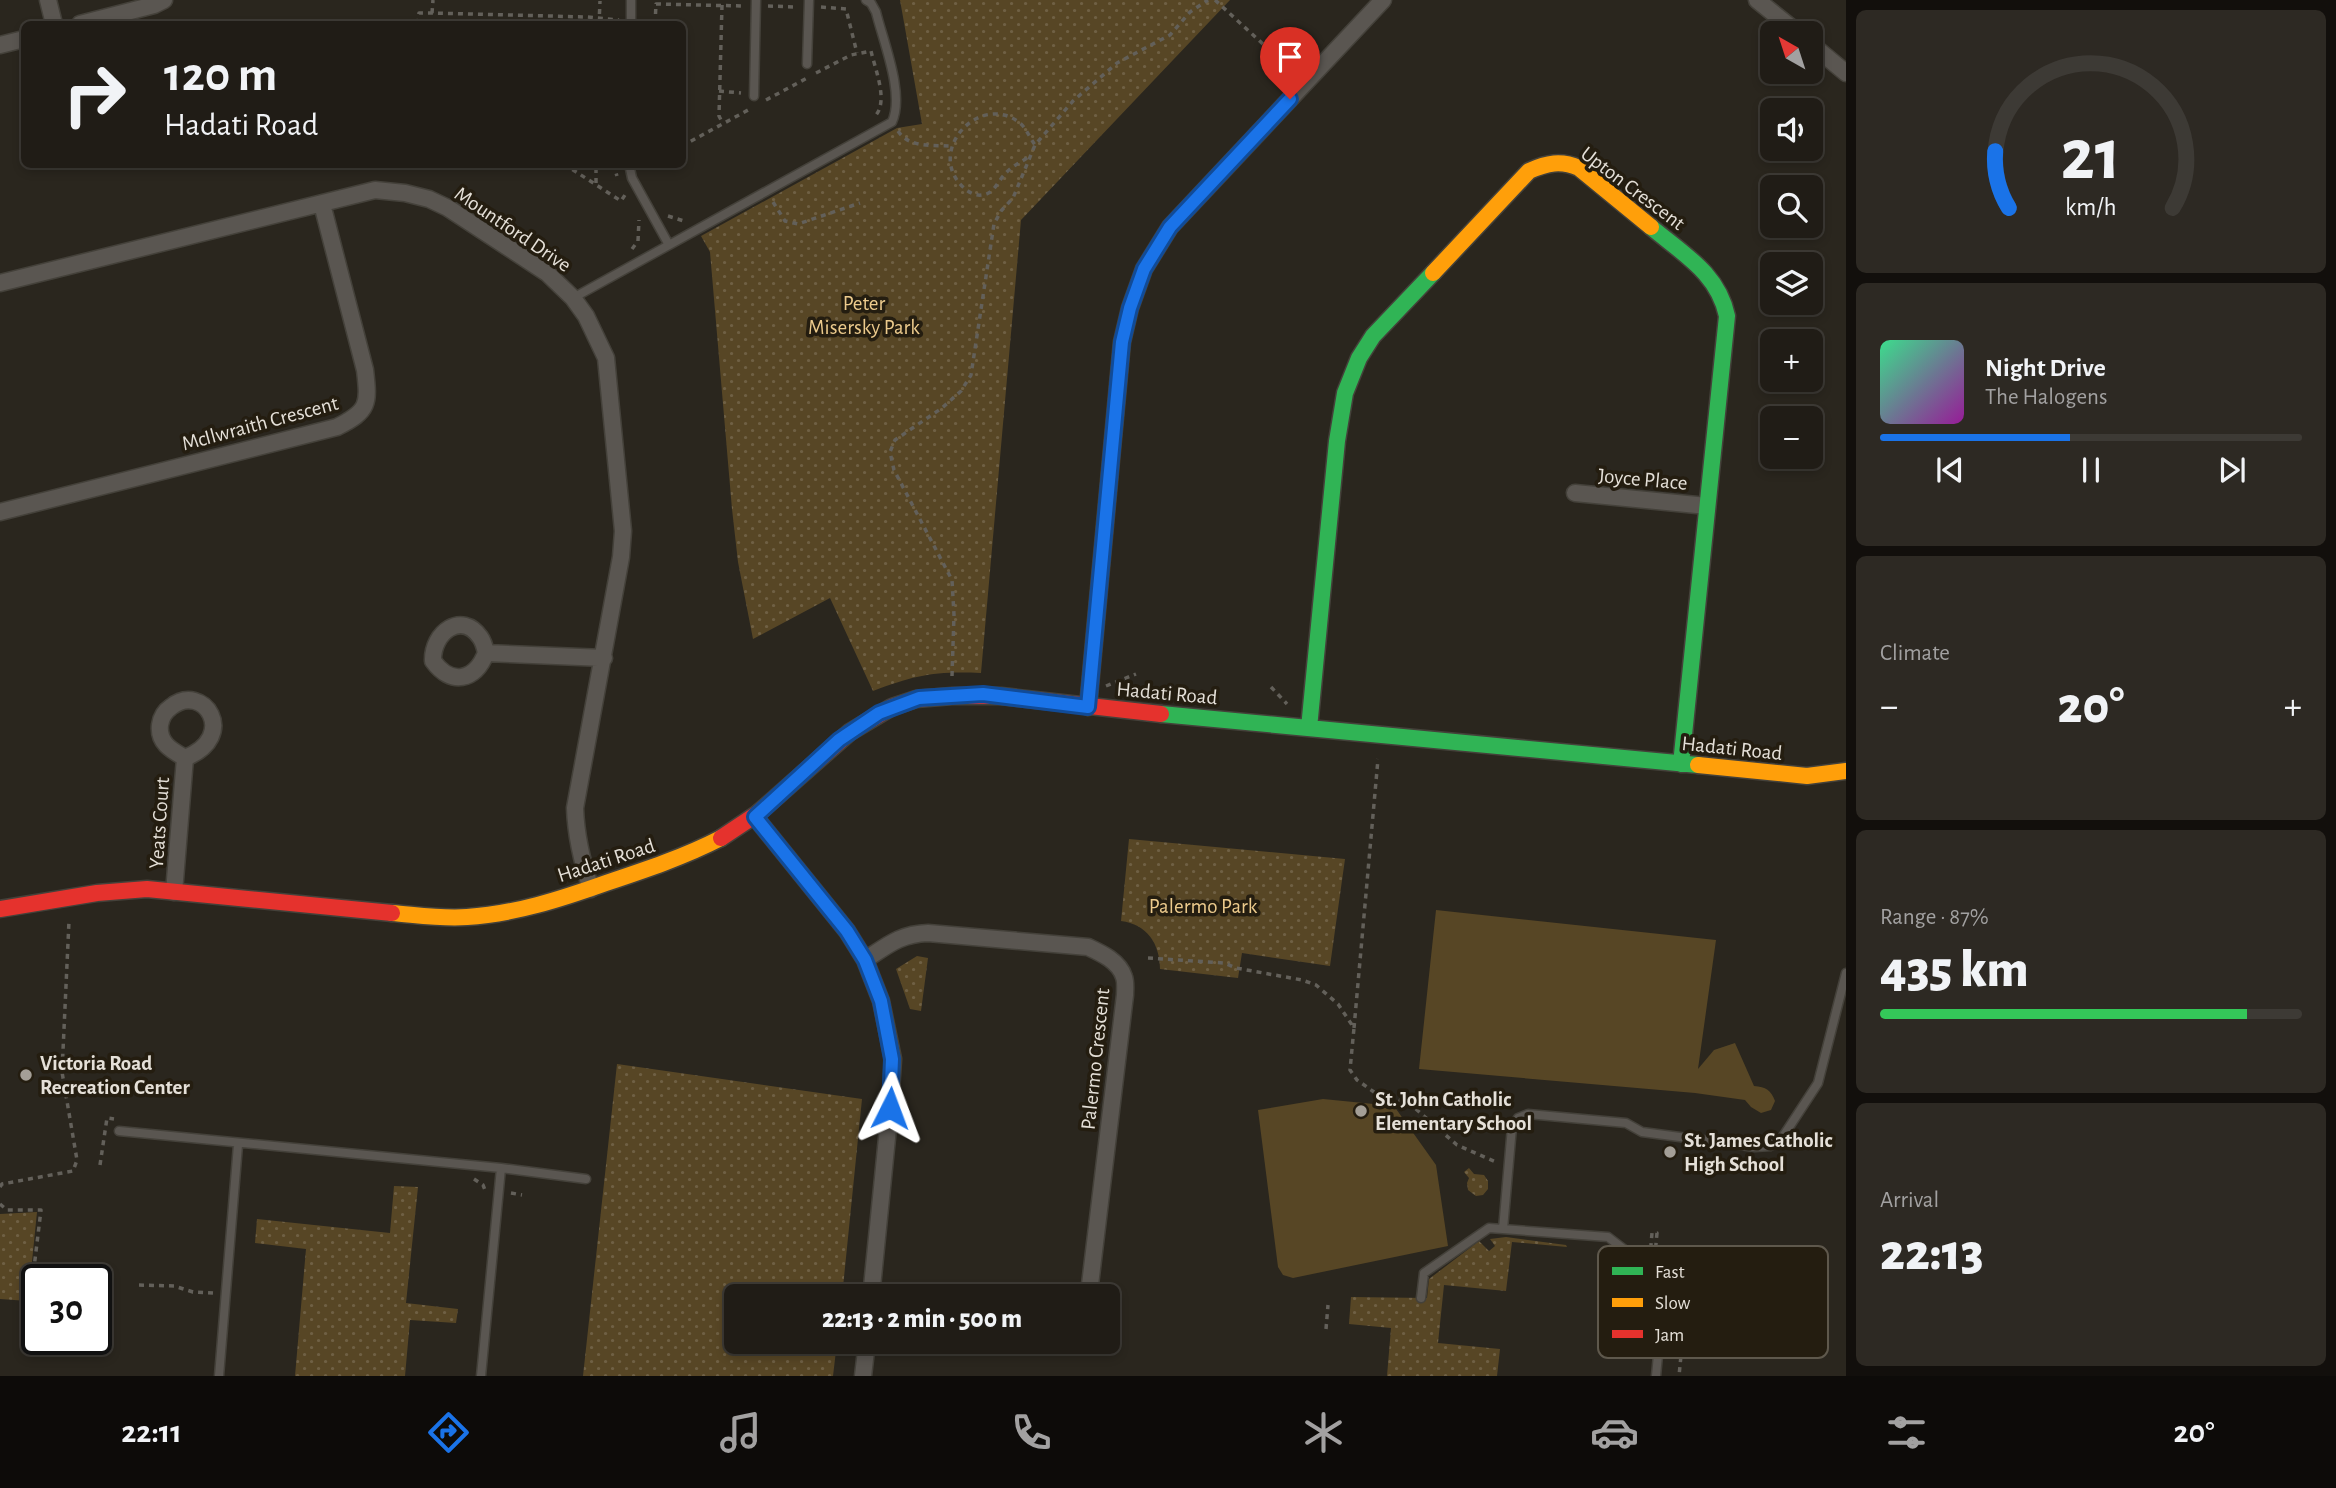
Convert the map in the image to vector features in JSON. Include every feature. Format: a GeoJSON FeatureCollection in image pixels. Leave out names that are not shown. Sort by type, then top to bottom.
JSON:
{"type":"FeatureCollection","features":[{"type":"Feature","properties":{"kind":"street"},"geometry":{"type":"LineString","coordinates":[[48,0],[53,21]]}},
{"type":"Feature","properties":{"kind":"street"},"geometry":{"type":"LineString","coordinates":[[92,21],[164,0]]}},
{"type":"Feature","properties":{"kind":"street"},"geometry":{"type":"LineString","coordinates":[[1088,707],[1122,342],[1130,308],[1144,269],[1170,227],[1383,0]]}},
{"type":"Feature","properties":{"kind":"street"},"geometry":{"type":"LineString","coordinates":[[1757,0],[1783,21]]}},
{"type":"Feature","properties":{"kind":"street"},"geometry":{"type":"LineString","coordinates":[[0,45],[21,40]]}},
{"type":"Feature","properties":{"kind":"street"},"geometry":{"type":"LineString","coordinates":[[1824,55],[1846,73]]}},
{"type":"Feature","properties":{"kind":"street","name":"Upton Crescent"},"geometry":{"type":"LineString","coordinates":[[1309,727],[1337,441],[1345,393],[1359,358],[1373,336],[1529,171],[1545,163],[1564,161],[1578,168],[1717,283],[1724,299],[1727,316],[1681,764]]}},
{"type":"Feature","properties":{"kind":"street","name":"Mountford Drive"},"geometry":{"type":"LineString","coordinates":[[0,283],[375,190],[405,193],[429,199],[448,208],[547,273],[573,298],[586,316],[606,358],[623,531],[604,658],[575,808],[580,855],[591,889]]}},
{"type":"Feature","properties":{"kind":"street","name":"McIlwraith Crescent"},"geometry":{"type":"LineString","coordinates":[[0,512],[337,427],[357,417],[369,397],[365,370],[322,204]]}},
{"type":"Feature","properties":{"kind":"street","name":"Joyce Place"},"geometry":{"type":"LineString","coordinates":[[1575,493],[1707,506]]}},
{"type":"Feature","properties":{"kind":"street"},"geometry":{"type":"LineString","coordinates":[[486,653],[604,658]]}},
{"type":"Feature","properties":{"kind":"street","name":"Hadati Road"},"geometry":{"type":"LineString","coordinates":[[0,909],[121,890],[174,892],[443,918],[471,919],[508,913],[591,889],[675,860],[755,817],[839,740],[879,713],[919,698],[983,694],[1088,707],[1807,776],[1846,771]]}},
{"type":"Feature","properties":{"kind":"street","name":"Yeats Court"},"geometry":{"type":"LineString","coordinates":[[174,892],[185,758]]}},
{"type":"Feature","properties":{"kind":"street"},"geometry":{"type":"LineString","coordinates":[[755,817],[847,931],[865,960],[881,1001],[892,1059],[890,1108],[872,1284]]}},
{"type":"Feature","properties":{"kind":"street","name":"Palermo Crescent"},"geometry":{"type":"LineString","coordinates":[[865,960],[891,942],[910,934],[928,933],[1088,947],[1113,962],[1124,976],[1125,995],[1090,1284]]}},
{"type":"Feature","properties":{"kind":"street"},"geometry":{"type":"LineString","coordinates":[[863,1376],[866,1354]]}},
{"type":"Feature","properties":{"kind":"lane"},"geometry":{"type":"LineString","coordinates":[[631,0],[631,21]]}},
{"type":"Feature","properties":{"kind":"lane"},"geometry":{"type":"LineString","coordinates":[[754,96],[756,0]]}},
{"type":"Feature","properties":{"kind":"lane"},"geometry":{"type":"LineString","coordinates":[[807,64],[808,0]]}},
{"type":"Feature","properties":{"kind":"lane"},"geometry":{"type":"LineString","coordinates":[[573,298],[892,122],[897,112],[896,90],[876,12],[866,0]]}},
{"type":"Feature","properties":{"kind":"lane"},"geometry":{"type":"LineString","coordinates":[[630,168],[632,178],[669,245]]}},
{"type":"Feature","properties":{"kind":"lane"},"geometry":{"type":"LineString","coordinates":[[1503,1229],[1512,1127],[1518,1118],[1528,1114],[1626,1123],[1643,1132],[1755,1147],[1770,1146],[1780,1141],[1818,1083],[1846,973]]}},
{"type":"Feature","properties":{"kind":"lane"},"geometry":{"type":"LineString","coordinates":[[119,1131],[501,1168],[586,1179]]}},
{"type":"Feature","properties":{"kind":"lane"},"geometry":{"type":"LineString","coordinates":[[219,1376],[238,1144]]}},
{"type":"Feature","properties":{"kind":"lane"},"geometry":{"type":"LineString","coordinates":[[481,1376],[501,1168]]}},
{"type":"Feature","properties":{"kind":"lane"},"geometry":{"type":"LineString","coordinates":[[1421,1298],[1424,1273],[1489,1228],[1608,1237],[1620,1246]]}},
{"type":"Feature","properties":{"kind":"lane"},"geometry":{"type":"LineString","coordinates":[[1656,1376],[1658,1358]]}},
{"type":"Feature","properties":{"kind":"path"},"geometry":{"type":"LineString","coordinates":[[432,13],[433,0]]}},
{"type":"Feature","properties":{"kind":"path"},"geometry":{"type":"LineString","coordinates":[[952,672],[952,580],[894,470],[891,452],[895,440],[942,408],[961,391],[971,375],[994,224],[1013,198],[1035,145],[1073,100],[1098,78],[1117,63],[1170,35],[1190,12],[1208,0]]}},
{"type":"Feature","properties":{"kind":"path"},"geometry":{"type":"LineString","coordinates":[[1215,0],[1288,67]]}},
{"type":"Feature","properties":{"kind":"path"},"geometry":{"type":"LineString","coordinates":[[599,21],[600,1]]}},
{"type":"Feature","properties":{"kind":"path"},"geometry":{"type":"LineString","coordinates":[[655,21],[656,4]]}},
{"type":"Feature","properties":{"kind":"path"},"geometry":{"type":"LineString","coordinates":[[722,5],[719,116],[723,124]]}},
{"type":"Feature","properties":{"kind":"path"},"geometry":{"type":"LineString","coordinates":[[418,21],[419,13],[587,17],[597,21]]}},
{"type":"Feature","properties":{"kind":"path"},"geometry":{"type":"LineString","coordinates":[[531,16],[531,21]]}},
{"type":"Feature","properties":{"kind":"path"},"geometry":{"type":"LineString","coordinates":[[608,21],[618,20]]}},
{"type":"Feature","properties":{"kind":"path"},"geometry":{"type":"LineString","coordinates":[[763,102],[851,55],[871,51],[881,99],[880,111],[873,118]]}},
{"type":"Feature","properties":{"kind":"path"},"geometry":{"type":"LineString","coordinates":[[686,144],[753,107]]}},
{"type":"Feature","properties":{"kind":"path"},"geometry":{"type":"LineString","coordinates":[[1029,157],[1011,168],[990,192],[983,195],[974,194],[957,182],[950,158],[950,146],[968,122],[980,116],[996,114],[1008,116],[1021,123],[1035,145]]}},
{"type":"Feature","properties":{"kind":"path"},"geometry":{"type":"LineString","coordinates":[[892,122],[906,141],[921,145],[950,146]]}},
{"type":"Feature","properties":{"kind":"path"},"geometry":{"type":"LineString","coordinates":[[570,168],[621,201],[625,195]]}},
{"type":"Feature","properties":{"kind":"path"},"geometry":{"type":"LineString","coordinates":[[596,168],[596,185]]}},
{"type":"Feature","properties":{"kind":"path"},"geometry":{"type":"LineString","coordinates":[[614,168],[618,180]]}},
{"type":"Feature","properties":{"kind":"path"},"geometry":{"type":"LineString","coordinates":[[621,187],[630,203]]}},
{"type":"Feature","properties":{"kind":"path"},"geometry":{"type":"LineString","coordinates":[[767,191],[781,216],[791,224],[860,203]]}},
{"type":"Feature","properties":{"kind":"path"},"geometry":{"type":"LineString","coordinates":[[625,253],[634,248],[638,241],[639,219],[634,211]]}},
{"type":"Feature","properties":{"kind":"path"},"geometry":{"type":"LineString","coordinates":[[664,214],[684,221]]}},
{"type":"Feature","properties":{"kind":"path"},"geometry":{"type":"LineString","coordinates":[[1090,685],[1108,686],[1136,674]]}},
{"type":"Feature","properties":{"kind":"path"},"geometry":{"type":"LineString","coordinates":[[1271,687],[1287,704]]}},
{"type":"Feature","properties":{"kind":"path"},"geometry":{"type":"LineString","coordinates":[[1378,759],[1350,1069],[1357,1080],[1374,1092],[1409,1103],[1457,1145],[1509,1166]]}},
{"type":"Feature","properties":{"kind":"path"},"geometry":{"type":"LineString","coordinates":[[0,1187],[2,1184],[73,1171],[77,1160],[62,1072],[69,921]]}},
{"type":"Feature","properties":{"kind":"path"},"geometry":{"type":"LineString","coordinates":[[1148,958],[1224,963],[1236,968],[1302,979],[1316,985],[1338,1004],[1354,1028]]}},
{"type":"Feature","properties":{"kind":"path"},"geometry":{"type":"LineString","coordinates":[[506,1192],[522,1195]]}},
{"type":"Feature","properties":{"kind":"path"},"geometry":{"type":"LineString","coordinates":[[0,1204],[7,1210],[41,1210],[34,1264]]}},
{"type":"Feature","properties":{"kind":"path"},"geometry":{"type":"LineString","coordinates":[[1651,1246],[1652,1233],[1657,1233],[1656,1246]]}},
{"type":"Feature","properties":{"kind":"path"},"geometry":{"type":"LineString","coordinates":[[139,1285],[174,1286],[194,1292],[218,1293]]}},
{"type":"Feature","properties":{"kind":"path"},"geometry":{"type":"LineString","coordinates":[[1326,1329],[1328,1306]]}},
{"type":"Feature","properties":{"kind":"path"},"geometry":{"type":"LineString","coordinates":[[1679,1376],[1681,1358]]}},
{"type":"Feature","properties":{"kind":"green space","name":"Peter Misersky Park"},"geometry":{"type":"Polygon","coordinates":[[[900,0],[1230,0],[1021,220],[981,673],[926,675],[873,691],[830,598],[753,639],[738,562],[732,509],[710,252],[701,236],[897,128],[922,124],[900,0]]]}},
{"type":"Feature","properties":{"kind":"green space","name":"Palermo Park"},"geometry":{"type":"Polygon","coordinates":[[[1129,839],[1345,859],[1330,966],[1242,953],[1238,978],[1160,969],[1158,951],[1150,937],[1138,926],[1121,921],[1129,839]]]}},
{"type":"Feature","properties":{"kind":"green space"},"geometry":{"type":"Polygon","coordinates":[[[1436,910],[1716,940],[1698,1069],[1714,1050],[1735,1043],[1754,1086],[1768,1090],[1773,1097],[1775,1101],[1771,1110],[1761,1113],[1745,1100],[1695,1093],[1419,1069],[1436,910]]]}},
{"type":"Feature","properties":{"kind":"green space"},"geometry":{"type":"Polygon","coordinates":[[[917,956],[928,958],[921,1011],[910,1009],[896,969],[917,956]]]}},
{"type":"Feature","properties":{"kind":"green space"},"geometry":{"type":"Polygon","coordinates":[[[617,1064],[862,1099],[843,1284],[724,1284],[724,1354],[836,1354],[833,1376],[583,1376],[617,1064]]]}},
{"type":"Feature","properties":{"kind":"green space"},"geometry":{"type":"Polygon","coordinates":[[[1323,1099],[1394,1106],[1436,1165],[1448,1246],[1293,1278],[1283,1275],[1278,1267],[1258,1110],[1323,1099]]]}},
{"type":"Feature","properties":{"kind":"green space"},"geometry":{"type":"Polygon","coordinates":[[[1469,1168],[1474,1174],[1484,1175],[1488,1181],[1488,1189],[1483,1195],[1476,1196],[1468,1190],[1469,1178],[1464,1172],[1469,1168]]]}},
{"type":"Feature","properties":{"kind":"green space"},"geometry":{"type":"Polygon","coordinates":[[[394,1186],[418,1187],[406,1303],[458,1309],[456,1323],[410,1320],[405,1376],[295,1376],[306,1249],[255,1243],[257,1219],[390,1233],[394,1186]]]}},
{"type":"Feature","properties":{"kind":"green space"},"geometry":{"type":"Polygon","coordinates":[[[37,1212],[32,1264],[21,1264],[21,1300],[0,1299],[0,1214],[37,1212]]]}},
{"type":"Feature","properties":{"kind":"green space"},"geometry":{"type":"Polygon","coordinates":[[[1506,1237],[1567,1247],[1512,1242],[1506,1291],[1444,1285],[1438,1343],[1500,1349],[1497,1376],[1387,1376],[1391,1328],[1349,1324],[1351,1297],[1427,1298],[1429,1279],[1479,1241],[1489,1251],[1495,1246],[1490,1239],[1506,1237]]]}},
{"type":"Feature","properties":{"kind":"traffic: fast"},"geometry":{"type":"LineString","coordinates":[[1651,227],[1707,276],[1716,288],[1727,316],[1681,764]]}},
{"type":"Feature","properties":{"kind":"traffic: fast"},"geometry":{"type":"LineString","coordinates":[[1309,728],[1337,441],[1345,393],[1359,358],[1373,336],[1433,273]]}},
{"type":"Feature","properties":{"kind":"traffic: fast"},"geometry":{"type":"LineString","coordinates":[[1161,714],[1698,765]]}},
{"type":"Feature","properties":{"kind":"traffic: slow"},"geometry":{"type":"LineString","coordinates":[[1433,273],[1529,171],[1548,164],[1560,163],[1579,168],[1651,227]]}},
{"type":"Feature","properties":{"kind":"traffic: slow"},"geometry":{"type":"LineString","coordinates":[[1698,765],[1807,776],[1846,771]]}},
{"type":"Feature","properties":{"kind":"traffic: slow"},"geometry":{"type":"LineString","coordinates":[[392,913],[458,917],[538,905],[650,868],[721,838]]}},
{"type":"Feature","properties":{"kind":"traffic: jam"},"geometry":{"type":"LineString","coordinates":[[721,838],[757,814],[850,732],[892,707],[916,699],[1001,696],[1161,714]]}},
{"type":"Feature","properties":{"kind":"traffic: jam"},"geometry":{"type":"LineString","coordinates":[[0,909],[97,893],[147,889],[392,913]]}},
{"type":"Feature","properties":{"kind":"place","name":"Victoria Road Recreation Center"},"geometry":{"type":"Point","coordinates":[26,1075]}},
{"type":"Feature","properties":{"kind":"place","name":"St. John Catholic Elementary School"},"geometry":{"type":"Point","coordinates":[1361,1111]}},
{"type":"Feature","properties":{"kind":"place","name":"St. James Catholic High School"},"geometry":{"type":"Point","coordinates":[1670,1152]}},
{"type":"Feature","properties":{"kind":"route"},"geometry":{"type":"LineString","coordinates":[[890,1108],[892,1059],[881,1001],[865,960],[847,931],[755,817],[839,740],[879,713],[919,698],[983,694],[1088,707],[1122,342],[1130,308],[1144,269],[1170,227],[1290,99]]}}]}
